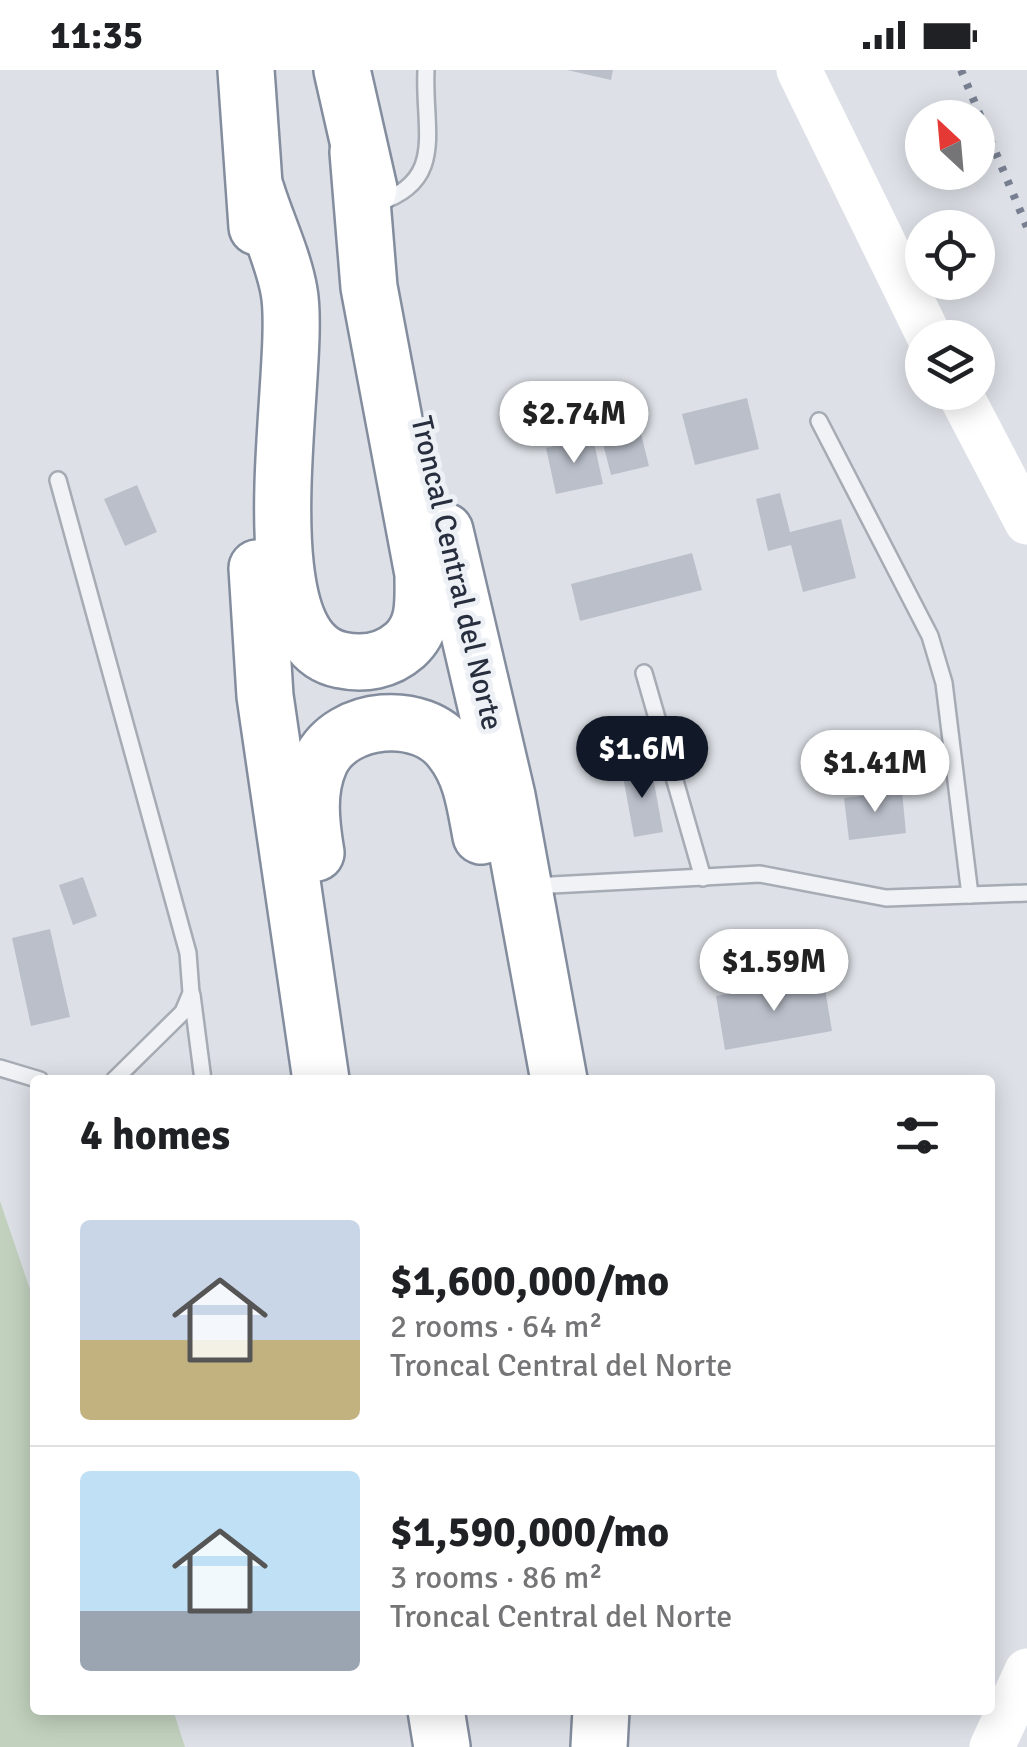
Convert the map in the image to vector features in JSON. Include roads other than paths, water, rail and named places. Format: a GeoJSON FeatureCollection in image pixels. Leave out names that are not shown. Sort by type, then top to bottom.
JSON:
{"type":"FeatureCollection","features":[{"type":"Feature","properties":{"kind":"highway"},"geometry":{"type":"LineString","coordinates":[[246,70],[256,190],[256,551],[265,696],[320,1075]]}},
{"type":"Feature","properties":{"kind":"highway","name":"Troncal Central del Norte"},"geometry":{"type":"LineString","coordinates":[[342,70],[358,152],[395,282],[524,887],[558,1075]]}},
{"type":"Feature","properties":{"kind":"highway"},"geometry":{"type":"LineString","coordinates":[[256,190],[290,292],[284,548],[295,622],[316,649],[333,659],[358,664],[379,660],[406,644],[423,616],[423,574],[370,287],[358,152]]}},
{"type":"Feature","properties":{"kind":"highway"},"geometry":{"type":"LineString","coordinates":[[349,1075],[309,810],[320,761],[336,742],[360,728],[392,722],[418,726],[450,746],[472,784],[525,1075]]}},
{"type":"Feature","properties":{"kind":"highway"},"geometry":{"type":"LineString","coordinates":[[437,1715],[442,1747]]}},
{"type":"Feature","properties":{"kind":"highway"},"geometry":{"type":"LineString","coordinates":[[599,1747],[601,1715]]}},
{"type":"Feature","properties":{"kind":"main road"},"geometry":{"type":"LineString","coordinates":[[799,70],[921,320]]}},
{"type":"Feature","properties":{"kind":"main road"},"geometry":{"type":"LineString","coordinates":[[968,410],[1027,522]]}},
{"type":"Feature","properties":{"kind":"main road"},"geometry":{"type":"LineString","coordinates":[[992,1747],[1027,1671]]}},
{"type":"Feature","properties":{"kind":"lane"},"geometry":{"type":"LineString","coordinates":[[374,204],[402,195],[415,185],[426,166],[426,70]]}},
{"type":"Feature","properties":{"kind":"lane"},"geometry":{"type":"LineString","coordinates":[[819,420],[930,636],[947,701],[970,895]]}},
{"type":"Feature","properties":{"kind":"lane"},"geometry":{"type":"LineString","coordinates":[[58,480],[188,953],[201,1075]]}},
{"type":"Feature","properties":{"kind":"lane"},"geometry":{"type":"LineString","coordinates":[[644,673],[702,878]]}},
{"type":"Feature","properties":{"kind":"lane"},"geometry":{"type":"LineString","coordinates":[[524,887],[760,874],[886,898],[1027,893]]}},
{"type":"Feature","properties":{"kind":"lane"},"geometry":{"type":"LineString","coordinates":[[120,1075],[161,1038],[192,993]]}},
{"type":"Feature","properties":{"kind":"lane"},"geometry":{"type":"LineString","coordinates":[[0,1068],[30,1077]]}},
{"type":"Feature","properties":{"kind":"railway"},"geometry":{"type":"LineString","coordinates":[[961,70],[1027,227]]}}]}
